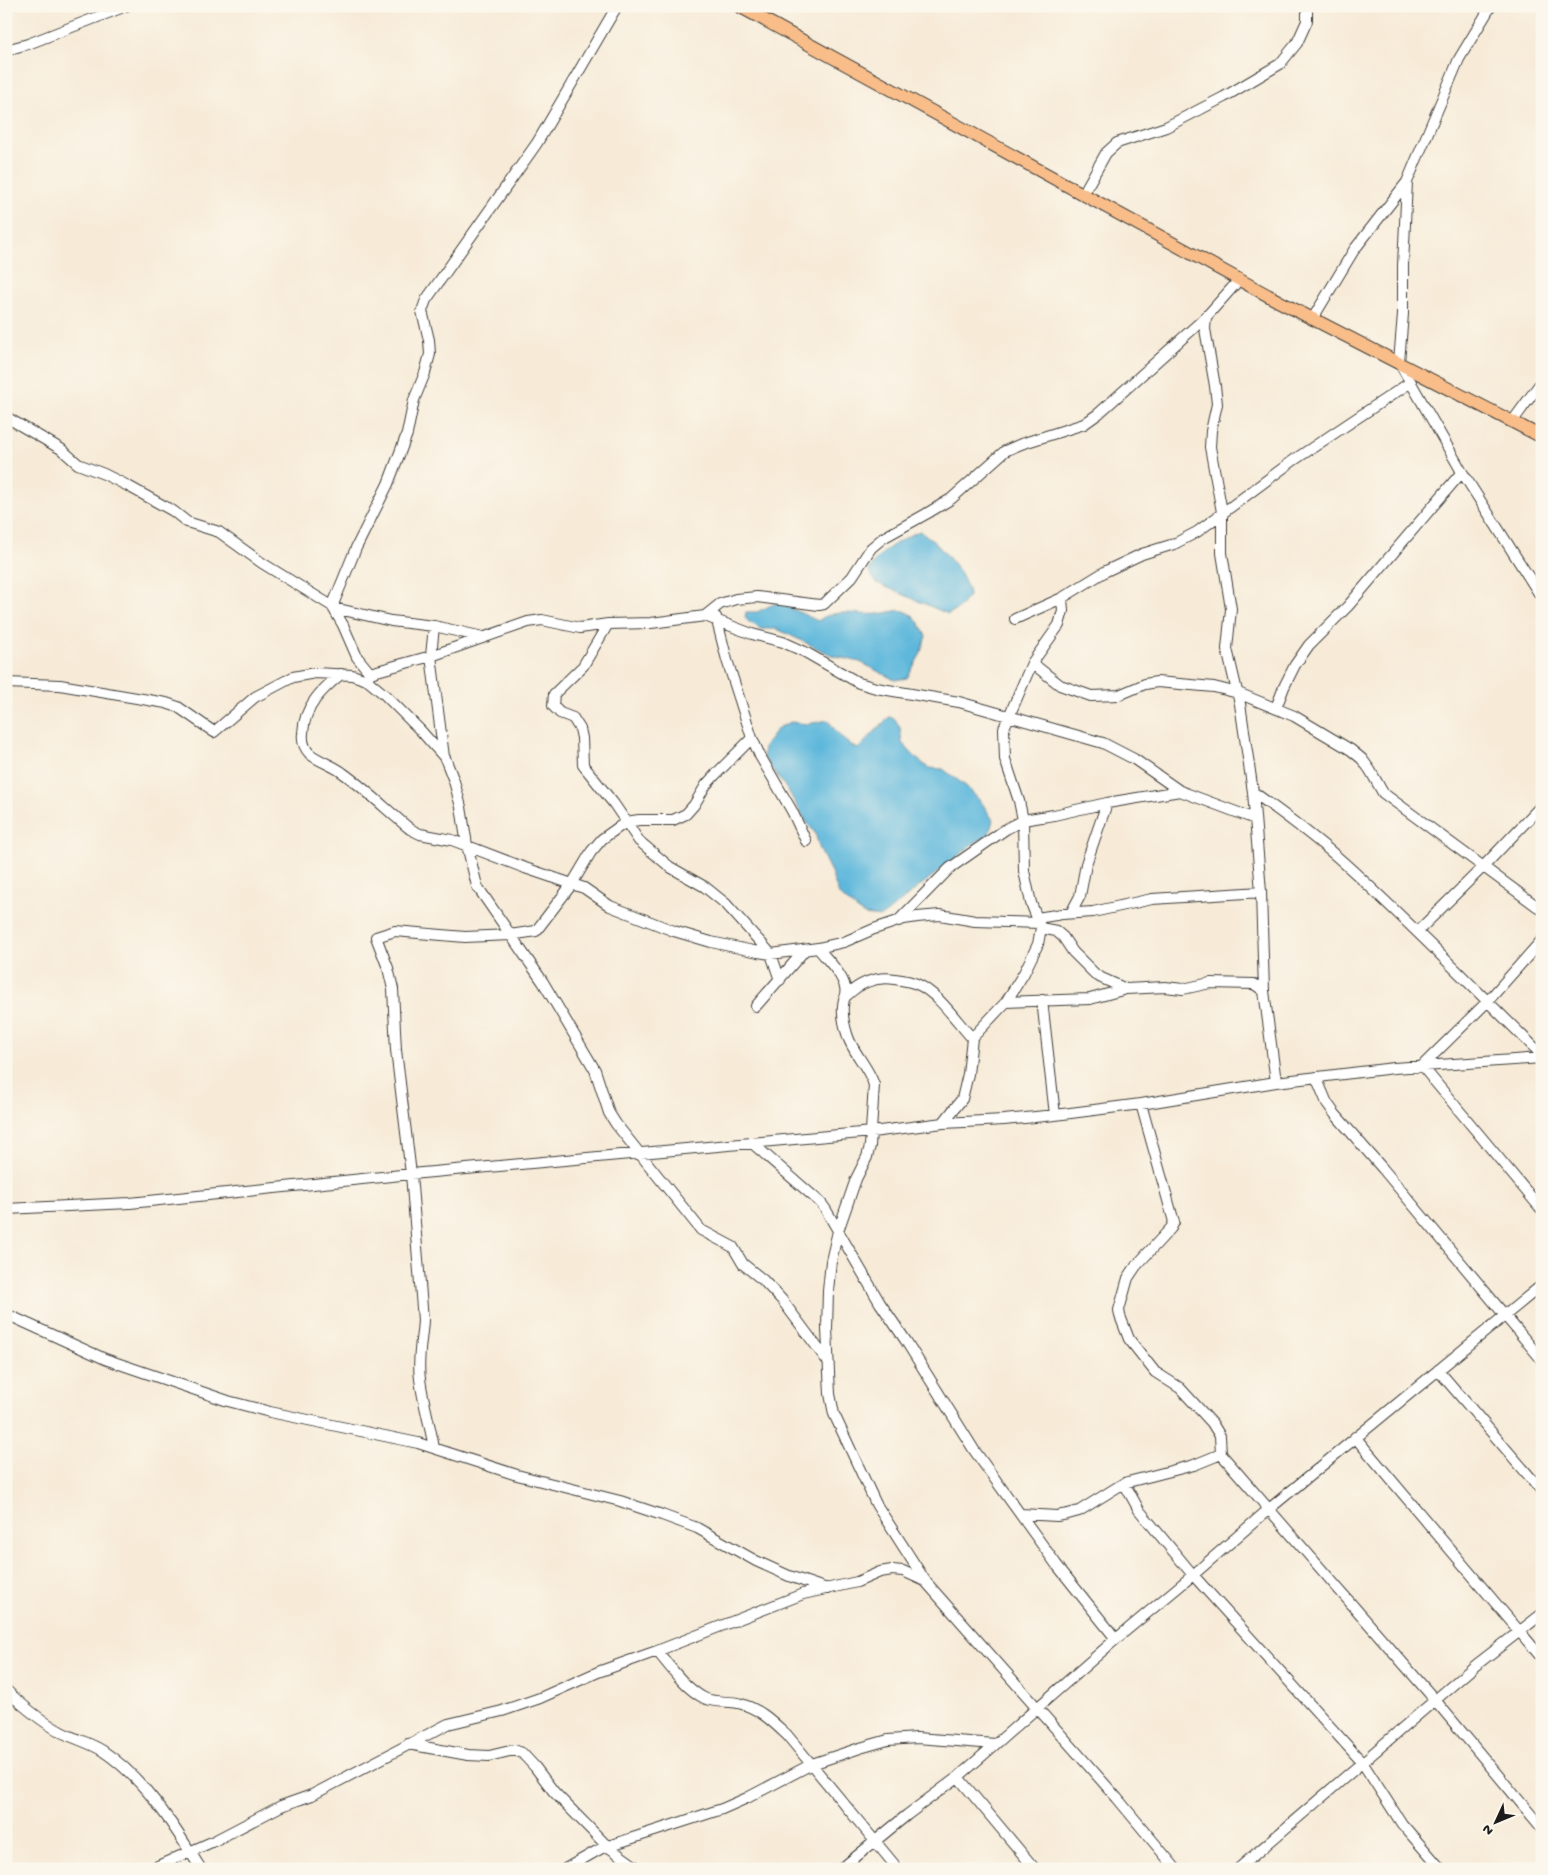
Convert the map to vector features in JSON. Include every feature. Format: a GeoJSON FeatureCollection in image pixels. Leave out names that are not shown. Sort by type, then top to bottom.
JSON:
{"type":"FeatureCollection","features":[{"type":"Feature","properties":{"kind":"main road"},"geometry":{"type":"LineString","coordinates":[[739,6],[1240,280],[1542,437]]}},
{"type":"Feature","properties":{"kind":"street"},"geometry":{"type":"LineString","coordinates":[[6,50],[28,44],[126,6]]}},
{"type":"Feature","properties":{"kind":"street"},"geometry":{"type":"LineString","coordinates":[[445,758],[369,676],[357,658],[334,608],[334,602],[346,572],[388,484],[407,434],[414,400],[425,373],[430,354],[429,340],[422,311],[426,300],[537,143],[618,6]]}},
{"type":"Feature","properties":{"kind":"street"},"geometry":{"type":"LineString","coordinates":[[1083,194],[1106,153],[1117,144],[1166,127],[1224,97],[1280,64],[1297,43],[1307,21],[1307,6]]}},
{"type":"Feature","properties":{"kind":"street"},"geometry":{"type":"LineString","coordinates":[[1313,318],[1354,250],[1407,182],[1459,59],[1492,6]]}},
{"type":"Feature","properties":{"kind":"street"},"geometry":{"type":"LineString","coordinates":[[1407,182],[1403,314],[1399,362],[1462,472],[1542,598]]}},
{"type":"Feature","properties":{"kind":"street"},"geometry":{"type":"LineString","coordinates":[[705,616],[720,604],[736,599],[757,597],[819,605],[824,604],[852,577],[871,548],[883,538],[951,499],[1005,451],[1084,424],[1098,414],[1206,317],[1240,280]]}},
{"type":"Feature","properties":{"kind":"street"},"geometry":{"type":"LineString","coordinates":[[1206,317],[1205,329],[1216,386],[1217,404],[1211,430],[1210,447],[1222,512],[1222,553],[1231,609],[1227,649],[1238,693],[1254,792],[1264,991],[1276,1082]]}},
{"type":"Feature","properties":{"kind":"street"},"geometry":{"type":"LineString","coordinates":[[1512,422],[1542,381]]}},
{"type":"Feature","properties":{"kind":"street"},"geometry":{"type":"LineString","coordinates":[[1014,619],[1062,598],[1106,571],[1142,554],[1174,544],[1197,532],[1294,460],[1411,382]]}},
{"type":"Feature","properties":{"kind":"street"},"geometry":{"type":"LineString","coordinates":[[6,417],[61,449],[78,464],[128,486],[173,511],[187,522],[219,532],[262,563],[334,608],[391,621],[434,626],[483,637]]}},
{"type":"Feature","properties":{"kind":"street"},"geometry":{"type":"LineString","coordinates":[[1276,708],[1295,665],[1308,645],[1348,606],[1462,472]]}},
{"type":"Feature","properties":{"kind":"street"},"geometry":{"type":"LineString","coordinates":[[942,1123],[962,1099],[968,1074],[972,1038],[1006,1002],[1034,954],[1039,923],[1031,903],[1024,871],[1023,820],[1019,801],[1005,759],[1003,744],[1004,728],[1032,663],[1059,625],[1064,611],[1062,598]]}},
{"type":"Feature","properties":{"kind":"street"},"geometry":{"type":"LineString","coordinates":[[714,609],[727,660],[752,738],[760,756],[792,811],[806,841]]}},
{"type":"Feature","properties":{"kind":"street"},"geometry":{"type":"LineString","coordinates":[[6,683],[60,685],[166,703],[178,707],[214,732],[255,697],[293,677],[315,673],[369,676],[528,622],[542,620],[580,628],[608,624],[651,623],[705,616],[752,634],[783,642],[806,652],[859,683],[876,688],[959,702],[1103,743],[1134,759],[1180,791],[1256,819]]}},
{"type":"Feature","properties":{"kind":"street"},"geometry":{"type":"LineString","coordinates":[[608,624],[583,666],[554,694],[552,701],[556,710],[573,718],[580,729],[584,766],[639,841],[670,867],[705,887],[726,904],[771,954],[780,980]]}},
{"type":"Feature","properties":{"kind":"street"},"geometry":{"type":"LineString","coordinates":[[434,626],[431,656],[445,758],[461,807],[467,845],[477,886],[543,982],[595,1070],[609,1113],[701,1230],[733,1247],[743,1264],[782,1300],[828,1363]]}},
{"type":"Feature","properties":{"kind":"street"},"geometry":{"type":"LineString","coordinates":[[1032,663],[1060,685],[1090,696],[1119,695],[1145,684],[1158,682],[1214,687],[1238,693],[1294,716],[1351,750],[1362,759],[1383,793],[1542,910]]}},
{"type":"Feature","properties":{"kind":"street"},"geometry":{"type":"LineString","coordinates":[[341,674],[326,686],[312,703],[306,714],[303,727],[304,746],[317,759],[342,772],[410,829],[420,834],[467,845],[525,868],[584,888],[610,906],[622,911],[674,931],[720,944],[771,954],[804,951],[844,942],[863,933],[898,921],[917,917],[940,915],[975,921],[1039,923],[1071,913],[1093,912],[1152,900],[1260,892]]}},
{"type":"Feature","properties":{"kind":"street"},"geometry":{"type":"LineString","coordinates":[[434,1448],[420,1378],[419,1355],[422,1320],[411,1174],[396,1050],[393,989],[388,968],[376,937],[396,931],[465,937],[510,935],[536,931],[572,884],[597,844],[608,834],[626,822],[673,820],[686,814],[694,806],[706,785],[752,738]]}},
{"type":"Feature","properties":{"kind":"street"},"geometry":{"type":"LineString","coordinates":[[898,921],[950,868],[965,856],[1023,820],[1180,791]]}},
{"type":"Feature","properties":{"kind":"street"},"geometry":{"type":"LineString","coordinates":[[1254,792],[1342,861],[1418,932],[1542,1056]]}},
{"type":"Feature","properties":{"kind":"street"},"geometry":{"type":"LineString","coordinates":[[1071,913],[1080,896],[1083,874],[1107,803]]}},
{"type":"Feature","properties":{"kind":"street"},"geometry":{"type":"LineString","coordinates":[[1418,932],[1542,805]]}},
{"type":"Feature","properties":{"kind":"street"},"geometry":{"type":"LineString","coordinates":[[1039,923],[1056,930],[1077,956],[1097,976],[1126,988]]}},
{"type":"Feature","properties":{"kind":"street"},"geometry":{"type":"LineString","coordinates":[[1422,1066],[1487,1002],[1542,940]]}},
{"type":"Feature","properties":{"kind":"street"},"geometry":{"type":"LineString","coordinates":[[818,948],[842,979],[846,996],[843,1006],[848,1036],[855,1052],[872,1077],[874,1085],[872,1132],[867,1157],[856,1179],[838,1231],[831,1261],[828,1291],[828,1363],[830,1394],[834,1414],[876,1504],[926,1582],[1117,1798],[1176,1869]]}},
{"type":"Feature","properties":{"kind":"street"},"geometry":{"type":"LineString","coordinates":[[756,1006],[804,951]]}},
{"type":"Feature","properties":{"kind":"street"},"geometry":{"type":"LineString","coordinates":[[846,996],[852,990],[874,979],[894,979],[918,984],[934,996],[972,1038]]}},
{"type":"Feature","properties":{"kind":"street"},"geometry":{"type":"LineString","coordinates":[[1006,1002],[1090,999],[1126,988],[1165,987],[1183,989],[1210,983],[1254,984],[1264,991]]}},
{"type":"Feature","properties":{"kind":"street"},"geometry":{"type":"LineString","coordinates":[[1042,1000],[1056,1115]]}},
{"type":"Feature","properties":{"kind":"street"},"geometry":{"type":"LineString","coordinates":[[6,1209],[130,1203],[411,1174],[872,1132],[942,1123],[1056,1115],[1316,1077],[1542,1056]]}},
{"type":"Feature","properties":{"kind":"street"},"geometry":{"type":"LineString","coordinates":[[1422,1066],[1542,1210]]}},
{"type":"Feature","properties":{"kind":"street"},"geometry":{"type":"LineString","coordinates":[[1316,1077],[1327,1102],[1335,1114],[1542,1360]]}},
{"type":"Feature","properties":{"kind":"street"},"geometry":{"type":"LineString","coordinates":[[1141,1104],[1174,1222],[1128,1278],[1119,1310],[1129,1339],[1155,1372],[1180,1388],[1212,1423],[1220,1436],[1222,1454],[1435,1700],[1542,1828]]}},
{"type":"Feature","properties":{"kind":"street"},"geometry":{"type":"LineString","coordinates":[[752,1143],[821,1203],[880,1303],[906,1340],[969,1442],[1056,1564],[1116,1639]]}},
{"type":"Feature","properties":{"kind":"street"},"geometry":{"type":"LineString","coordinates":[[841,1869],[958,1777],[1269,1509],[1542,1285]]}},
{"type":"Feature","properties":{"kind":"street"},"geometry":{"type":"LineString","coordinates":[[6,1314],[105,1359],[228,1401],[434,1448],[517,1475],[620,1501],[662,1515],[697,1528],[756,1561],[789,1576],[827,1589]]}},
{"type":"Feature","properties":{"kind":"street"},"geometry":{"type":"LineString","coordinates":[[1438,1370],[1542,1491]]}},
{"type":"Feature","properties":{"kind":"street"},"geometry":{"type":"LineString","coordinates":[[1355,1437],[1542,1658]]}},
{"type":"Feature","properties":{"kind":"street"},"geometry":{"type":"LineString","coordinates":[[1020,1514],[1057,1516],[1079,1511],[1124,1483],[1187,1467],[1222,1454]]}},
{"type":"Feature","properties":{"kind":"street"},"geometry":{"type":"LineString","coordinates":[[1124,1483],[1139,1510],[1193,1575],[1362,1762],[1402,1824],[1441,1869]]}},
{"type":"Feature","properties":{"kind":"street"},"geometry":{"type":"LineString","coordinates":[[151,1869],[191,1852],[281,1806],[312,1795],[448,1724],[502,1711],[530,1701],[598,1672],[658,1651],[803,1594],[856,1582],[880,1572],[892,1570],[903,1571],[926,1582]]}},
{"type":"Feature","properties":{"kind":"street"},"geometry":{"type":"LineString","coordinates":[[1238,1869],[1435,1700],[1518,1631],[1542,1614]]}},
{"type":"Feature","properties":{"kind":"street"},"geometry":{"type":"LineString","coordinates":[[658,1651],[692,1691],[706,1700],[739,1703],[756,1709],[770,1718],[812,1764],[898,1869]]}},
{"type":"Feature","properties":{"kind":"street"},"geometry":{"type":"LineString","coordinates":[[6,1690],[24,1708],[60,1731],[102,1750],[135,1777],[154,1798],[201,1869]]}},
{"type":"Feature","properties":{"kind":"street"},"geometry":{"type":"LineString","coordinates":[[565,1869],[587,1855],[608,1846],[722,1809],[812,1764],[860,1748],[888,1740],[917,1738],[996,1744]]}},
{"type":"Feature","properties":{"kind":"street"},"geometry":{"type":"LineString","coordinates":[[408,1744],[468,1755],[489,1756],[514,1750],[522,1753],[554,1792],[608,1846],[639,1869]]}},
{"type":"Feature","properties":{"kind":"street"},"geometry":{"type":"LineString","coordinates":[[958,1777],[1035,1869]]}},
{"type":"Feature","properties":{"kind":"water"},"geometry":{"type":"Polygon","coordinates":[[[920,531],[934,542],[950,559],[967,588],[969,596],[958,609],[948,614],[877,583],[869,572],[872,565],[883,553],[898,542],[920,531]]]}},
{"type":"Feature","properties":{"kind":"water"},"geometry":{"type":"Polygon","coordinates":[[[776,603],[818,621],[832,614],[839,613],[880,614],[904,611],[915,618],[926,636],[920,655],[907,678],[895,680],[860,662],[834,656],[777,629],[762,629],[745,618],[746,612],[757,612],[776,603]]]}},
{"type":"Feature","properties":{"kind":"water"},"geometry":{"type":"Polygon","coordinates":[[[889,717],[895,719],[900,728],[902,743],[917,759],[929,768],[943,769],[967,787],[982,803],[993,820],[989,834],[973,844],[881,917],[864,915],[839,895],[815,833],[789,792],[763,757],[764,747],[778,728],[791,722],[808,724],[828,720],[845,741],[858,749],[889,717]]]}}]}
